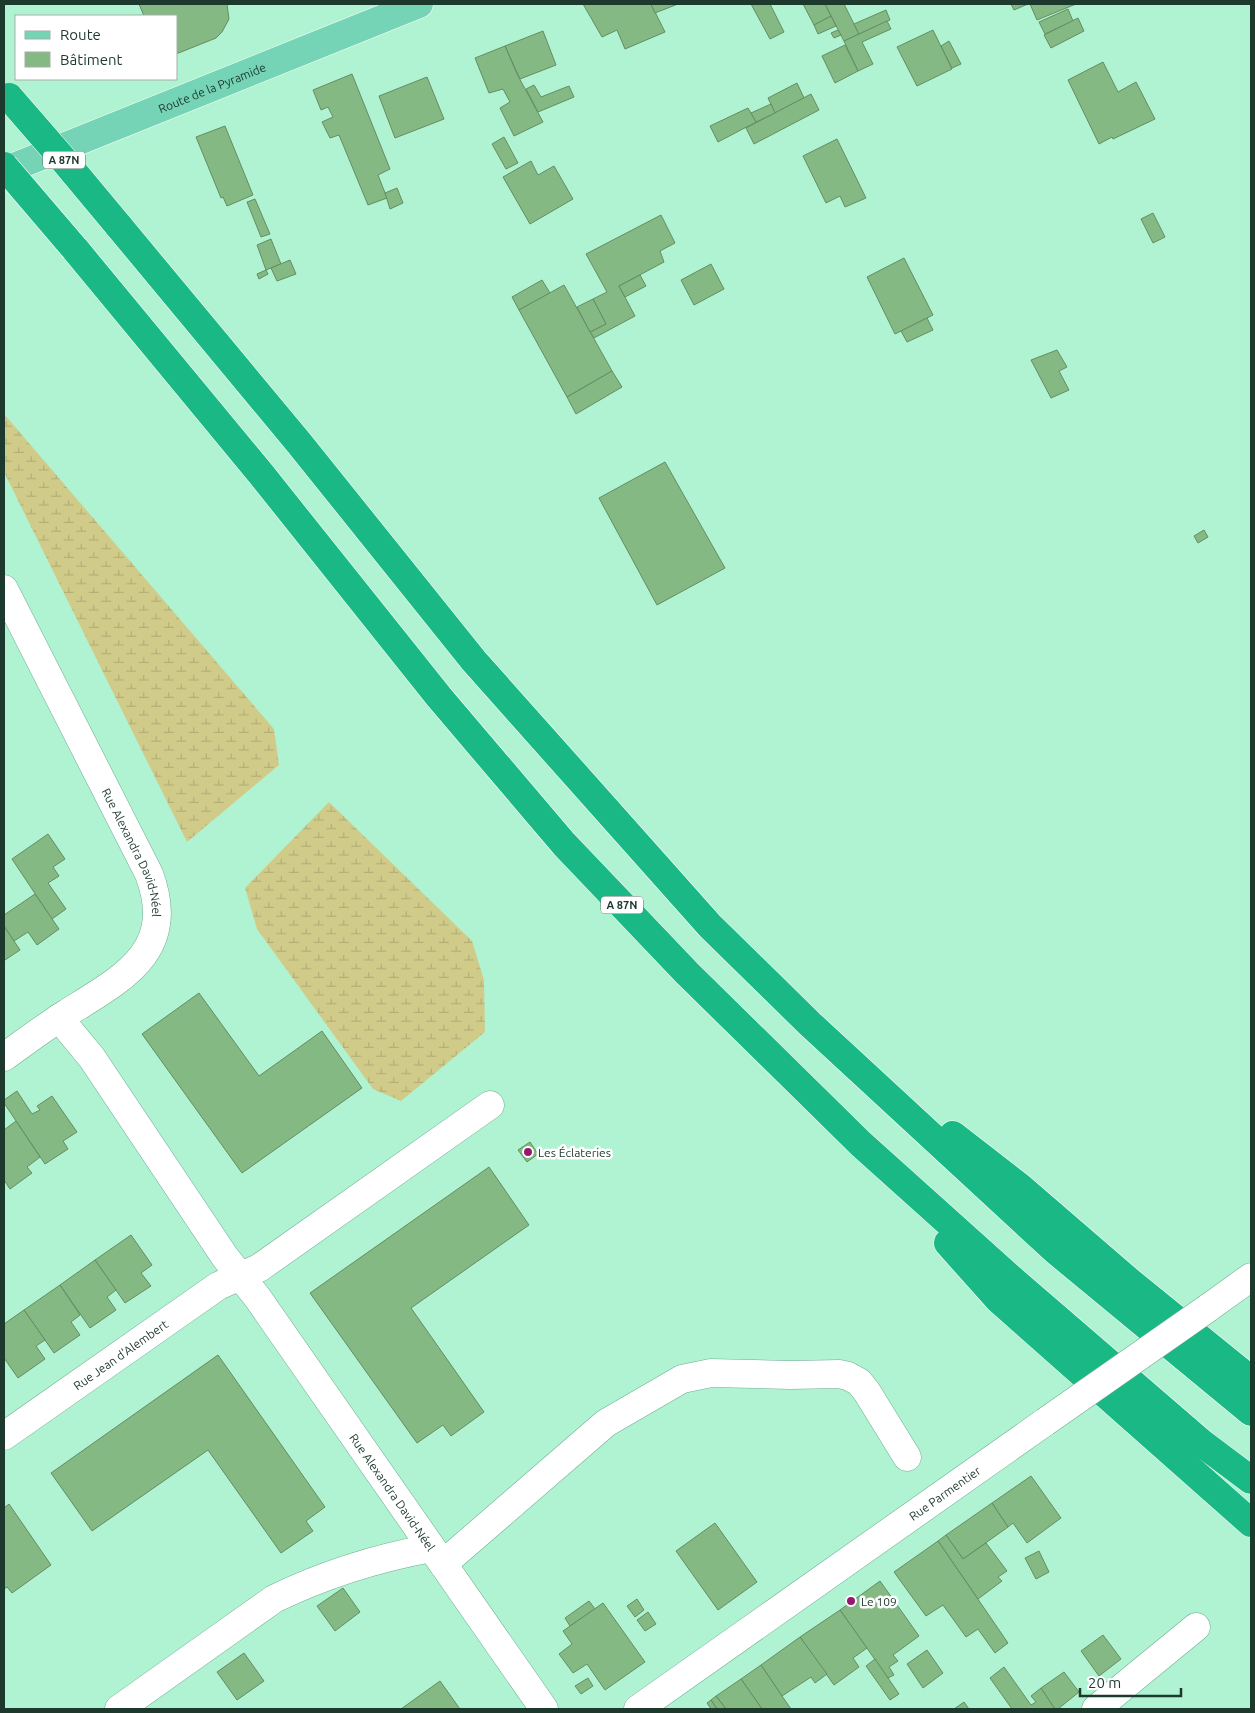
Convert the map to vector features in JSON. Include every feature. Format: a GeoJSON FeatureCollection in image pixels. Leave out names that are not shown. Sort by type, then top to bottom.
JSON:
{"type":"FeatureCollection","features":[{"type":"Feature","properties":{"kind":"highway","name":"A 87N"},"geometry":{"type":"LineString","coordinates":[[6,94],[62,158],[299,443],[474,661],[710,926],[810,1024],[1056,1251],[1251,1412]]}},
{"type":"Feature","properties":{"kind":"highway","name":"A 87N"},"geometry":{"type":"LineString","coordinates":[[4,166],[261,474],[439,697],[564,844],[687,973],[861,1144],[1038,1302],[1203,1444],[1251,1480]]}},
{"type":"Feature","properties":{"kind":"highway"},"geometry":{"type":"LineString","coordinates":[[810,1024],[1020,1186],[1129,1281],[1251,1380]]}},
{"type":"Feature","properties":{"kind":"highway"},"geometry":{"type":"LineString","coordinates":[[861,1144],[998,1299],[1251,1523]]}},
{"type":"Feature","properties":{"kind":"main road","name":"Route de la Pyramide"},"geometry":{"type":"LineString","coordinates":[[4,171],[419,4]]}},
{"type":"Feature","properties":{"kind":"street","name":"Rue Alexandra David-Néel"},"geometry":{"type":"LineString","coordinates":[[4,589],[10,619],[149,874],[157,904],[153,935],[146,952],[135,967],[116,982],[59,1018],[92,1058],[224,1257],[262,1304],[544,1709]]}},
{"type":"Feature","properties":{"kind":"street"},"geometry":{"type":"LineString","coordinates":[[4,1057],[59,1018]]}},
{"type":"Feature","properties":{"kind":"street"},"geometry":{"type":"LineString","coordinates":[[240,1277],[260,1268],[490,1105]]}},
{"type":"Feature","properties":{"kind":"street","name":"Rue Jean d'Alembert"},"geometry":{"type":"LineString","coordinates":[[4,1436],[218,1286],[240,1277]]}},
{"type":"Feature","properties":{"kind":"street","name":"Rue Parmentier"},"geometry":{"type":"LineString","coordinates":[[638,1709],[1244,1282]]}},
{"type":"Feature","properties":{"kind":"street"},"geometry":{"type":"LineString","coordinates":[[119,1709],[274,1599],[332,1575],[409,1552],[437,1556],[606,1423],[682,1379],[711,1373],[839,1374],[848,1376],[859,1382],[867,1392],[907,1457]]}},
{"type":"Feature","properties":{"kind":"street"},"geometry":{"type":"LineString","coordinates":[[1096,1709],[1196,1627]]}},
{"type":"Feature","properties":{"kind":"green space"},"geometry":{"type":"Polygon","coordinates":[[[4,414],[274,729],[279,765],[187,842],[4,472],[4,414]]]}},
{"type":"Feature","properties":{"kind":"green space"},"geometry":{"type":"Polygon","coordinates":[[[329,802],[472,941],[484,980],[485,1032],[401,1101],[373,1089],[257,929],[245,888],[329,802]]]}},
{"type":"Feature","properties":{"kind":"building"},"geometry":{"type":"Polygon","coordinates":[[[139,4],[227,4],[229,19],[222,32],[216,38],[178,53],[178,15],[144,15],[139,4]]]}},
{"type":"Feature","properties":{"kind":"building"},"geometry":{"type":"Polygon","coordinates":[[[583,4],[651,4],[665,32],[625,49],[617,30],[602,37],[583,4]]]}},
{"type":"Feature","properties":{"kind":"building"},"geometry":{"type":"Polygon","coordinates":[[[651,4],[678,4],[655,13],[651,4]]]}},
{"type":"Feature","properties":{"kind":"building"},"geometry":{"type":"Polygon","coordinates":[[[751,4],[770,4],[784,32],[770,39],[751,4]]]}},
{"type":"Feature","properties":{"kind":"building"},"geometry":{"type":"Polygon","coordinates":[[[803,4],[825,4],[831,16],[814,25],[803,4]]]}},
{"type":"Feature","properties":{"kind":"building"},"geometry":{"type":"Polygon","coordinates":[[[825,4],[844,4],[859,34],[844,41],[825,4]]]}},
{"type":"Feature","properties":{"kind":"building"},"geometry":{"type":"Polygon","coordinates":[[[1011,4],[1028,4],[1014,10],[1011,4]]]}},
{"type":"Feature","properties":{"kind":"building"},"geometry":{"type":"Polygon","coordinates":[[[1030,4],[1076,4],[1037,20],[1030,4]]]}},
{"type":"Feature","properties":{"kind":"building"},"geometry":{"type":"Polygon","coordinates":[[[1068,9],[1073,21],[1045,34],[1039,22],[1068,9]]]}},
{"type":"Feature","properties":{"kind":"building"},"geometry":{"type":"Polygon","coordinates":[[[886,10],[890,20],[859,34],[854,24],[886,10]]]}},
{"type":"Feature","properties":{"kind":"building"},"geometry":{"type":"Polygon","coordinates":[[[831,16],[836,26],[818,34],[814,25],[831,16]]]}},
{"type":"Feature","properties":{"kind":"building"},"geometry":{"type":"Polygon","coordinates":[[[1078,18],[1084,31],[1051,48],[1044,35],[1078,18]]]}},
{"type":"Feature","properties":{"kind":"building"},"geometry":{"type":"Polygon","coordinates":[[[887,21],[891,29],[862,42],[873,64],[858,71],[844,41],[887,21]]]}},
{"type":"Feature","properties":{"kind":"building"},"geometry":{"type":"Polygon","coordinates":[[[838,30],[841,35],[834,38],[831,33],[838,30]]]}},
{"type":"Feature","properties":{"kind":"building"},"geometry":{"type":"Polygon","coordinates":[[[933,30],[952,69],[917,86],[897,47],[933,30]]]}},
{"type":"Feature","properties":{"kind":"building"},"geometry":{"type":"Polygon","coordinates":[[[543,31],[556,65],[520,79],[505,46],[543,31]]]}},
{"type":"Feature","properties":{"kind":"building"},"geometry":{"type":"Polygon","coordinates":[[[949,41],[961,64],[952,68],[941,46],[949,41]]]}},
{"type":"Feature","properties":{"kind":"building"},"geometry":{"type":"Polygon","coordinates":[[[845,45],[858,71],[835,83],[822,56],[845,45]]]}},
{"type":"Feature","properties":{"kind":"building"},"geometry":{"type":"Polygon","coordinates":[[[505,46],[517,74],[543,122],[514,136],[500,108],[510,102],[503,89],[489,93],[475,58],[505,46]]]}},
{"type":"Feature","properties":{"kind":"building"},"geometry":{"type":"Polygon","coordinates":[[[1103,62],[1118,92],[1136,82],[1155,119],[1099,144],[1068,80],[1103,62]]]}},
{"type":"Feature","properties":{"kind":"building"},"geometry":{"type":"Polygon","coordinates":[[[352,74],[390,169],[378,175],[387,198],[368,205],[339,135],[330,138],[322,122],[333,117],[328,107],[321,110],[313,90],[352,74]]]}},
{"type":"Feature","properties":{"kind":"building"},"geometry":{"type":"Polygon","coordinates":[[[427,77],[444,119],[395,138],[379,96],[427,77]]]}},
{"type":"Feature","properties":{"kind":"building"},"geometry":{"type":"Polygon","coordinates":[[[797,83],[804,98],[775,113],[768,98],[797,83]]]}},
{"type":"Feature","properties":{"kind":"building"},"geometry":{"type":"Polygon","coordinates":[[[534,85],[541,97],[569,86],[574,97],[538,112],[526,89],[534,85]]]}},
{"type":"Feature","properties":{"kind":"building"},"geometry":{"type":"Polygon","coordinates":[[[811,94],[819,110],[754,144],[746,128],[811,94]]]}},
{"type":"Feature","properties":{"kind":"building"},"geometry":{"type":"Polygon","coordinates":[[[771,104],[775,113],[756,122],[751,113],[771,104]]]}},
{"type":"Feature","properties":{"kind":"building"},"geometry":{"type":"Polygon","coordinates":[[[748,108],[756,122],[718,142],[710,126],[748,108]]]}},
{"type":"Feature","properties":{"kind":"building"},"geometry":{"type":"Polygon","coordinates":[[[225,126],[253,195],[227,206],[223,197],[221,198],[196,137],[225,126]]]}},
{"type":"Feature","properties":{"kind":"building"},"geometry":{"type":"Polygon","coordinates":[[[504,137],[518,163],[506,169],[492,144],[504,137]]]}},
{"type":"Feature","properties":{"kind":"building"},"geometry":{"type":"Polygon","coordinates":[[[837,139],[866,198],[845,207],[840,196],[826,203],[803,156],[837,139]]]}},
{"type":"Feature","properties":{"kind":"building"},"geometry":{"type":"Polygon","coordinates":[[[531,161],[538,175],[554,166],[573,199],[530,224],[503,177],[531,161]]]}},
{"type":"Feature","properties":{"kind":"building"},"geometry":{"type":"Polygon","coordinates":[[[397,188],[403,203],[390,209],[385,193],[397,188]]]}},
{"type":"Feature","properties":{"kind":"building"},"geometry":{"type":"Polygon","coordinates":[[[255,199],[270,234],[261,237],[247,202],[255,199]]]}},
{"type":"Feature","properties":{"kind":"building"},"geometry":{"type":"Polygon","coordinates":[[[1153,213],[1165,237],[1153,243],[1141,219],[1153,213]]]}},
{"type":"Feature","properties":{"kind":"building"},"geometry":{"type":"Polygon","coordinates":[[[661,215],[675,243],[660,251],[664,262],[619,286],[635,316],[594,338],[590,332],[606,324],[593,299],[607,292],[586,254],[661,215]]]}},
{"type":"Feature","properties":{"kind":"building"},"geometry":{"type":"Polygon","coordinates":[[[271,239],[281,264],[266,270],[257,245],[271,239]]]}},
{"type":"Feature","properties":{"kind":"building"},"geometry":{"type":"Polygon","coordinates":[[[904,258],[933,315],[895,334],[867,277],[904,258]]]}},
{"type":"Feature","properties":{"kind":"building"},"geometry":{"type":"Polygon","coordinates":[[[290,260],[296,274],[277,281],[271,268],[290,260]]]}},
{"type":"Feature","properties":{"kind":"building"},"geometry":{"type":"Polygon","coordinates":[[[711,264],[724,289],[694,305],[681,280],[711,264]]]}},
{"type":"Feature","properties":{"kind":"building"},"geometry":{"type":"Polygon","coordinates":[[[266,270],[268,274],[259,279],[257,274],[266,270]]]}},
{"type":"Feature","properties":{"kind":"building"},"geometry":{"type":"Polygon","coordinates":[[[640,275],[646,286],[625,297],[619,286],[640,275]]]}},
{"type":"Feature","properties":{"kind":"building"},"geometry":{"type":"Polygon","coordinates":[[[542,280],[550,293],[519,310],[512,297],[542,280]]]}},
{"type":"Feature","properties":{"kind":"building"},"geometry":{"type":"Polygon","coordinates":[[[564,285],[612,371],[567,397],[519,310],[564,285]]]}},
{"type":"Feature","properties":{"kind":"building"},"geometry":{"type":"Polygon","coordinates":[[[593,299],[606,324],[590,332],[577,307],[593,299]]]}},
{"type":"Feature","properties":{"kind":"building"},"geometry":{"type":"Polygon","coordinates":[[[927,318],[933,330],[907,342],[901,331],[927,318]]]}},
{"type":"Feature","properties":{"kind":"building"},"geometry":{"type":"Polygon","coordinates":[[[1057,350],[1067,367],[1059,371],[1069,390],[1051,398],[1031,360],[1057,350]]]}},
{"type":"Feature","properties":{"kind":"building"},"geometry":{"type":"Polygon","coordinates":[[[612,371],[622,387],[576,414],[567,397],[612,371]]]}},
{"type":"Feature","properties":{"kind":"building"},"geometry":{"type":"Polygon","coordinates":[[[665,462],[725,568],[657,605],[599,498],[665,462]]]}},
{"type":"Feature","properties":{"kind":"building"},"geometry":{"type":"Polygon","coordinates":[[[1204,530],[1208,537],[1198,543],[1194,536],[1204,530]]]}},
{"type":"Feature","properties":{"kind":"building"},"geometry":{"type":"Polygon","coordinates":[[[48,834],[65,859],[53,867],[59,876],[48,883],[66,909],[52,919],[12,859],[48,834]]]}},
{"type":"Feature","properties":{"kind":"building"},"geometry":{"type":"Polygon","coordinates":[[[35,894],[59,929],[37,945],[28,932],[14,941],[4,926],[4,915],[35,894]]]}},
{"type":"Feature","properties":{"kind":"building"},"geometry":{"type":"Polygon","coordinates":[[[4,926],[20,950],[5,960],[4,958],[4,926]]]}},
{"type":"Feature","properties":{"kind":"building"},"geometry":{"type":"Polygon","coordinates":[[[199,993],[259,1076],[322,1031],[362,1088],[242,1173],[142,1034],[199,993]]]}},
{"type":"Feature","properties":{"kind":"building"},"geometry":{"type":"Polygon","coordinates":[[[17,1091],[32,1114],[40,1110],[37,1106],[52,1096],[77,1132],[63,1141],[68,1149],[45,1164],[4,1103],[4,1100],[17,1091]]]}},
{"type":"Feature","properties":{"kind":"building"},"geometry":{"type":"Polygon","coordinates":[[[16,1121],[40,1157],[27,1167],[32,1173],[10,1189],[4,1180],[4,1130],[16,1121]]]}},
{"type":"Feature","properties":{"kind":"building","name":"Les Éclateries"},"geometry":{"type":"Polygon","coordinates":[[[530,1142],[538,1154],[527,1162],[518,1150],[530,1142]]]}},
{"type":"Feature","properties":{"kind":"building"},"geometry":{"type":"Polygon","coordinates":[[[489,1167],[529,1225],[411,1308],[484,1412],[451,1436],[443,1425],[417,1443],[310,1293],[489,1167]]]}},
{"type":"Feature","properties":{"kind":"building"},"geometry":{"type":"Polygon","coordinates":[[[131,1235],[152,1265],[141,1273],[151,1286],[125,1303],[95,1260],[131,1235]]]}},
{"type":"Feature","properties":{"kind":"building"},"geometry":{"type":"Polygon","coordinates":[[[95,1260],[116,1290],[107,1297],[116,1310],[90,1328],[60,1285],[95,1260]]]}},
{"type":"Feature","properties":{"kind":"building"},"geometry":{"type":"Polygon","coordinates":[[[60,1285],[80,1315],[71,1322],[80,1335],[54,1353],[24,1310],[60,1285]]]}},
{"type":"Feature","properties":{"kind":"building"},"geometry":{"type":"Polygon","coordinates":[[[24,1310],[45,1340],[36,1346],[45,1359],[18,1378],[4,1358],[4,1324],[24,1310]]]}},
{"type":"Feature","properties":{"kind":"building"},"geometry":{"type":"Polygon","coordinates":[[[218,1355],[325,1507],[306,1521],[313,1531],[281,1553],[208,1450],[92,1531],[51,1473],[218,1355]]]}},
{"type":"Feature","properties":{"kind":"building"},"geometry":{"type":"Polygon","coordinates":[[[1031,1476],[1061,1518],[1027,1543],[1013,1523],[1008,1527],[992,1503],[1031,1476]]]}},
{"type":"Feature","properties":{"kind":"building"},"geometry":{"type":"Polygon","coordinates":[[[992,1503],[1008,1527],[963,1559],[946,1535],[992,1503]]]}},
{"type":"Feature","properties":{"kind":"building"},"geometry":{"type":"Polygon","coordinates":[[[9,1504],[51,1565],[12,1593],[7,1587],[4,1589],[4,1508],[9,1504]]]}},
{"type":"Feature","properties":{"kind":"building"},"geometry":{"type":"Polygon","coordinates":[[[715,1523],[757,1582],[718,1610],[676,1551],[715,1523]]]}},
{"type":"Feature","properties":{"kind":"building"},"geometry":{"type":"Polygon","coordinates":[[[946,1535],[963,1559],[986,1543],[1007,1571],[998,1577],[1002,1581],[978,1599],[938,1541],[946,1535]]]}},
{"type":"Feature","properties":{"kind":"building"},"geometry":{"type":"Polygon","coordinates":[[[938,1541],[1008,1643],[995,1653],[978,1629],[966,1637],[943,1605],[926,1616],[894,1572],[938,1541]]]}},
{"type":"Feature","properties":{"kind":"building"},"geometry":{"type":"Polygon","coordinates":[[[1039,1551],[1049,1572],[1036,1579],[1025,1558],[1039,1551]]]}},
{"type":"Feature","properties":{"kind":"building"},"geometry":{"type":"Polygon","coordinates":[[[880,1581],[919,1636],[893,1655],[898,1661],[889,1667],[894,1675],[888,1678],[840,1610],[880,1581]]]}},
{"type":"Feature","properties":{"kind":"building"},"geometry":{"type":"Polygon","coordinates":[[[343,1588],[360,1612],[335,1631],[317,1606],[343,1588]]]}},
{"type":"Feature","properties":{"kind":"building"},"geometry":{"type":"Polygon","coordinates":[[[637,1599],[644,1610],[635,1617],[627,1606],[637,1599]]]}},
{"type":"Feature","properties":{"kind":"building"},"geometry":{"type":"Polygon","coordinates":[[[589,1601],[595,1609],[570,1626],[565,1618],[589,1601]]]}},
{"type":"Feature","properties":{"kind":"building"},"geometry":{"type":"Polygon","coordinates":[[[603,1603],[645,1662],[605,1690],[587,1664],[573,1673],[559,1654],[572,1644],[563,1631],[603,1603]]]}},
{"type":"Feature","properties":{"kind":"building"},"geometry":{"type":"Polygon","coordinates":[[[840,1610],[867,1648],[853,1658],[859,1667],[834,1685],[800,1637],[840,1610]]]}},
{"type":"Feature","properties":{"kind":"building"},"geometry":{"type":"Polygon","coordinates":[[[648,1612],[656,1624],[645,1631],[637,1620],[648,1612]]]}},
{"type":"Feature","properties":{"kind":"building"},"geometry":{"type":"Polygon","coordinates":[[[1103,1635],[1121,1659],[1099,1676],[1081,1651],[1103,1635]]]}},
{"type":"Feature","properties":{"kind":"building"},"geometry":{"type":"Polygon","coordinates":[[[800,1637],[827,1674],[815,1683],[811,1677],[782,1696],[761,1665],[800,1637]]]}},
{"type":"Feature","properties":{"kind":"building"},"geometry":{"type":"Polygon","coordinates":[[[927,1650],[943,1673],[923,1688],[907,1664],[927,1650]]]}},
{"type":"Feature","properties":{"kind":"building"},"geometry":{"type":"Polygon","coordinates":[[[244,1653],[264,1681],[237,1700],[217,1672],[244,1653]]]}},
{"type":"Feature","properties":{"kind":"building"},"geometry":{"type":"Polygon","coordinates":[[[875,1659],[899,1694],[890,1700],[866,1666],[875,1659]]]}},
{"type":"Feature","properties":{"kind":"building"},"geometry":{"type":"Polygon","coordinates":[[[761,1665],[791,1709],[762,1709],[741,1679],[761,1665]]]}},
{"type":"Feature","properties":{"kind":"building"},"geometry":{"type":"Polygon","coordinates":[[[1004,1667],[1031,1705],[1036,1702],[1031,1696],[1041,1688],[1055,1709],[1012,1709],[990,1678],[1004,1667]]]}},
{"type":"Feature","properties":{"kind":"building"},"geometry":{"type":"Polygon","coordinates":[[[1064,1672],[1079,1692],[1058,1709],[1055,1709],[1041,1688],[1064,1672]]]}},
{"type":"Feature","properties":{"kind":"building"},"geometry":{"type":"Polygon","coordinates":[[[588,1678],[593,1686],[581,1694],[575,1686],[588,1678]]]}},
{"type":"Feature","properties":{"kind":"building"},"geometry":{"type":"Polygon","coordinates":[[[741,1679],[762,1709],[726,1709],[716,1696],[741,1679]]]}},
{"type":"Feature","properties":{"kind":"building"},"geometry":{"type":"Polygon","coordinates":[[[440,1681],[460,1709],[401,1709],[440,1681]]]}},
{"type":"Feature","properties":{"kind":"building"},"geometry":{"type":"Polygon","coordinates":[[[716,1696],[726,1709],[717,1709],[711,1700],[716,1696]]]}},
{"type":"Feature","properties":{"kind":"building"},"geometry":{"type":"Polygon","coordinates":[[[711,1700],[717,1709],[711,1709],[707,1703],[711,1700]]]}},
{"type":"Feature","properties":{"kind":"building"},"geometry":{"type":"Polygon","coordinates":[[[964,1702],[969,1709],[954,1709],[964,1702]]]}},
{"type":"Feature","properties":{"kind":"place","name":"Les Éclateries"},"geometry":{"type":"Point","coordinates":[528,1152]}},
{"type":"Feature","properties":{"kind":"place","name":"Le 109"},"geometry":{"type":"Point","coordinates":[851,1601]}}]}
